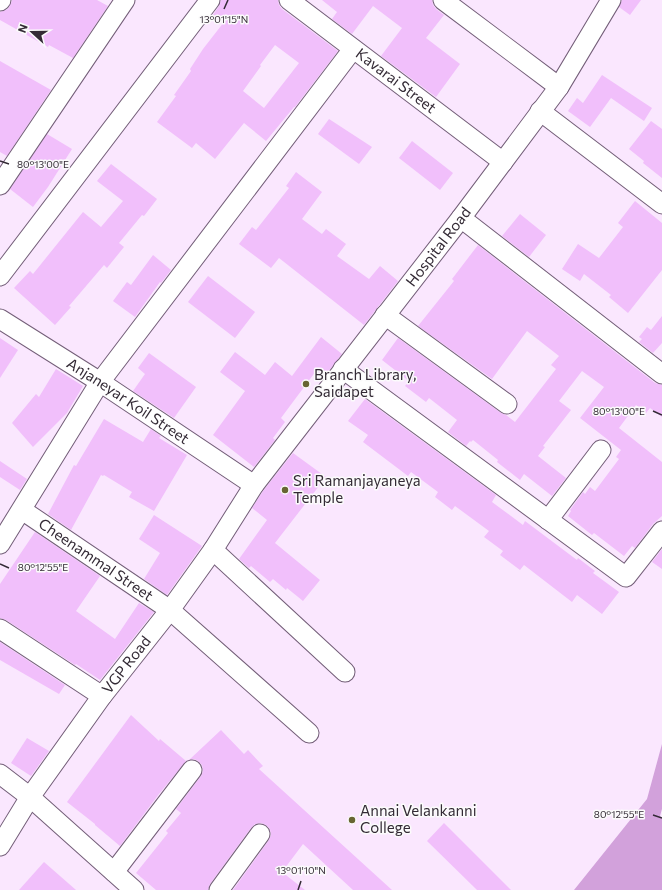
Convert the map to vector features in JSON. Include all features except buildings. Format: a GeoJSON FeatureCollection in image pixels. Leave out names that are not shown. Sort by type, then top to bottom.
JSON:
{"type":"FeatureCollection","features":[{"type":"Feature","properties":{"kind":"street"},"geometry":{"type":"LineString","coordinates":[[0,185],[124,0]]}},
{"type":"Feature","properties":{"kind":"street"},"geometry":{"type":"LineString","coordinates":[[0,276],[210,0]]}},
{"type":"Feature","properties":{"kind":"street","name":"Kavarai Street"},"geometry":{"type":"LineString","coordinates":[[289,0],[503,162]]}},
{"type":"Feature","properties":{"kind":"street"},"geometry":{"type":"LineString","coordinates":[[443,0],[559,87]]}},
{"type":"Feature","properties":{"kind":"street","name":"Hospital Road"},"geometry":{"type":"LineString","coordinates":[[254,485],[461,218],[559,87],[610,0]]}},
{"type":"Feature","properties":{"kind":"street"},"geometry":{"type":"LineString","coordinates":[[0,544],[100,382],[353,49]]}},
{"type":"Feature","properties":{"kind":"street"},"geometry":{"type":"LineString","coordinates":[[540,112],[662,204]]}},
{"type":"Feature","properties":{"kind":"street"},"geometry":{"type":"LineString","coordinates":[[461,218],[662,374]]}},
{"type":"Feature","properties":{"kind":"street"},"geometry":{"type":"LineString","coordinates":[[385,315],[506,404]]}},
{"type":"Feature","properties":{"kind":"street","name":"Anjaneyar Koil Street"},"geometry":{"type":"LineString","coordinates":[[0,319],[100,382],[254,485]]}},
{"type":"Feature","properties":{"kind":"street"},"geometry":{"type":"LineString","coordinates":[[344,369],[626,577],[662,530]]}},
{"type":"Feature","properties":{"kind":"street"},"geometry":{"type":"LineString","coordinates":[[548,520],[601,450]]}},
{"type":"Feature","properties":{"kind":"street","name":"VGP Road"},"geometry":{"type":"LineString","coordinates":[[0,846],[30,797],[102,696],[170,610],[213,550],[254,485]]}},
{"type":"Feature","properties":{"kind":"street","name":"Cheenammal Street"},"geometry":{"type":"LineString","coordinates":[[22,510],[170,610],[309,733]]}},
{"type":"Feature","properties":{"kind":"street"},"geometry":{"type":"LineString","coordinates":[[213,550],[345,672]]}},
{"type":"Feature","properties":{"kind":"street"},"geometry":{"type":"LineString","coordinates":[[0,629],[102,696]]}},
{"type":"Feature","properties":{"kind":"street"},"geometry":{"type":"LineString","coordinates":[[114,872],[192,770]]}},
{"type":"Feature","properties":{"kind":"street"},"geometry":{"type":"LineString","coordinates":[[0,774],[30,797],[134,890]]}},
{"type":"Feature","properties":{"kind":"street"},"geometry":{"type":"LineString","coordinates":[[219,890],[260,834]]}},
{"type":"Feature","properties":{"kind":"shaded area"},"geometry":{"type":"Polygon","coordinates":[[[662,744],[662,809],[660,816],[662,818],[662,890],[574,890],[647,799],[662,744]]]}},
{"type":"Feature","properties":{"kind":"place","name":"Branch Library, Saidapet"},"geometry":{"type":"Point","coordinates":[306,384]}},
{"type":"Feature","properties":{"kind":"place","name":"Sri Ramanjayaneya Temple"},"geometry":{"type":"Point","coordinates":[285,490]}},
{"type":"Feature","properties":{"kind":"place","name":"Annai Velankanni College"},"geometry":{"type":"Point","coordinates":[352,820]}}]}
